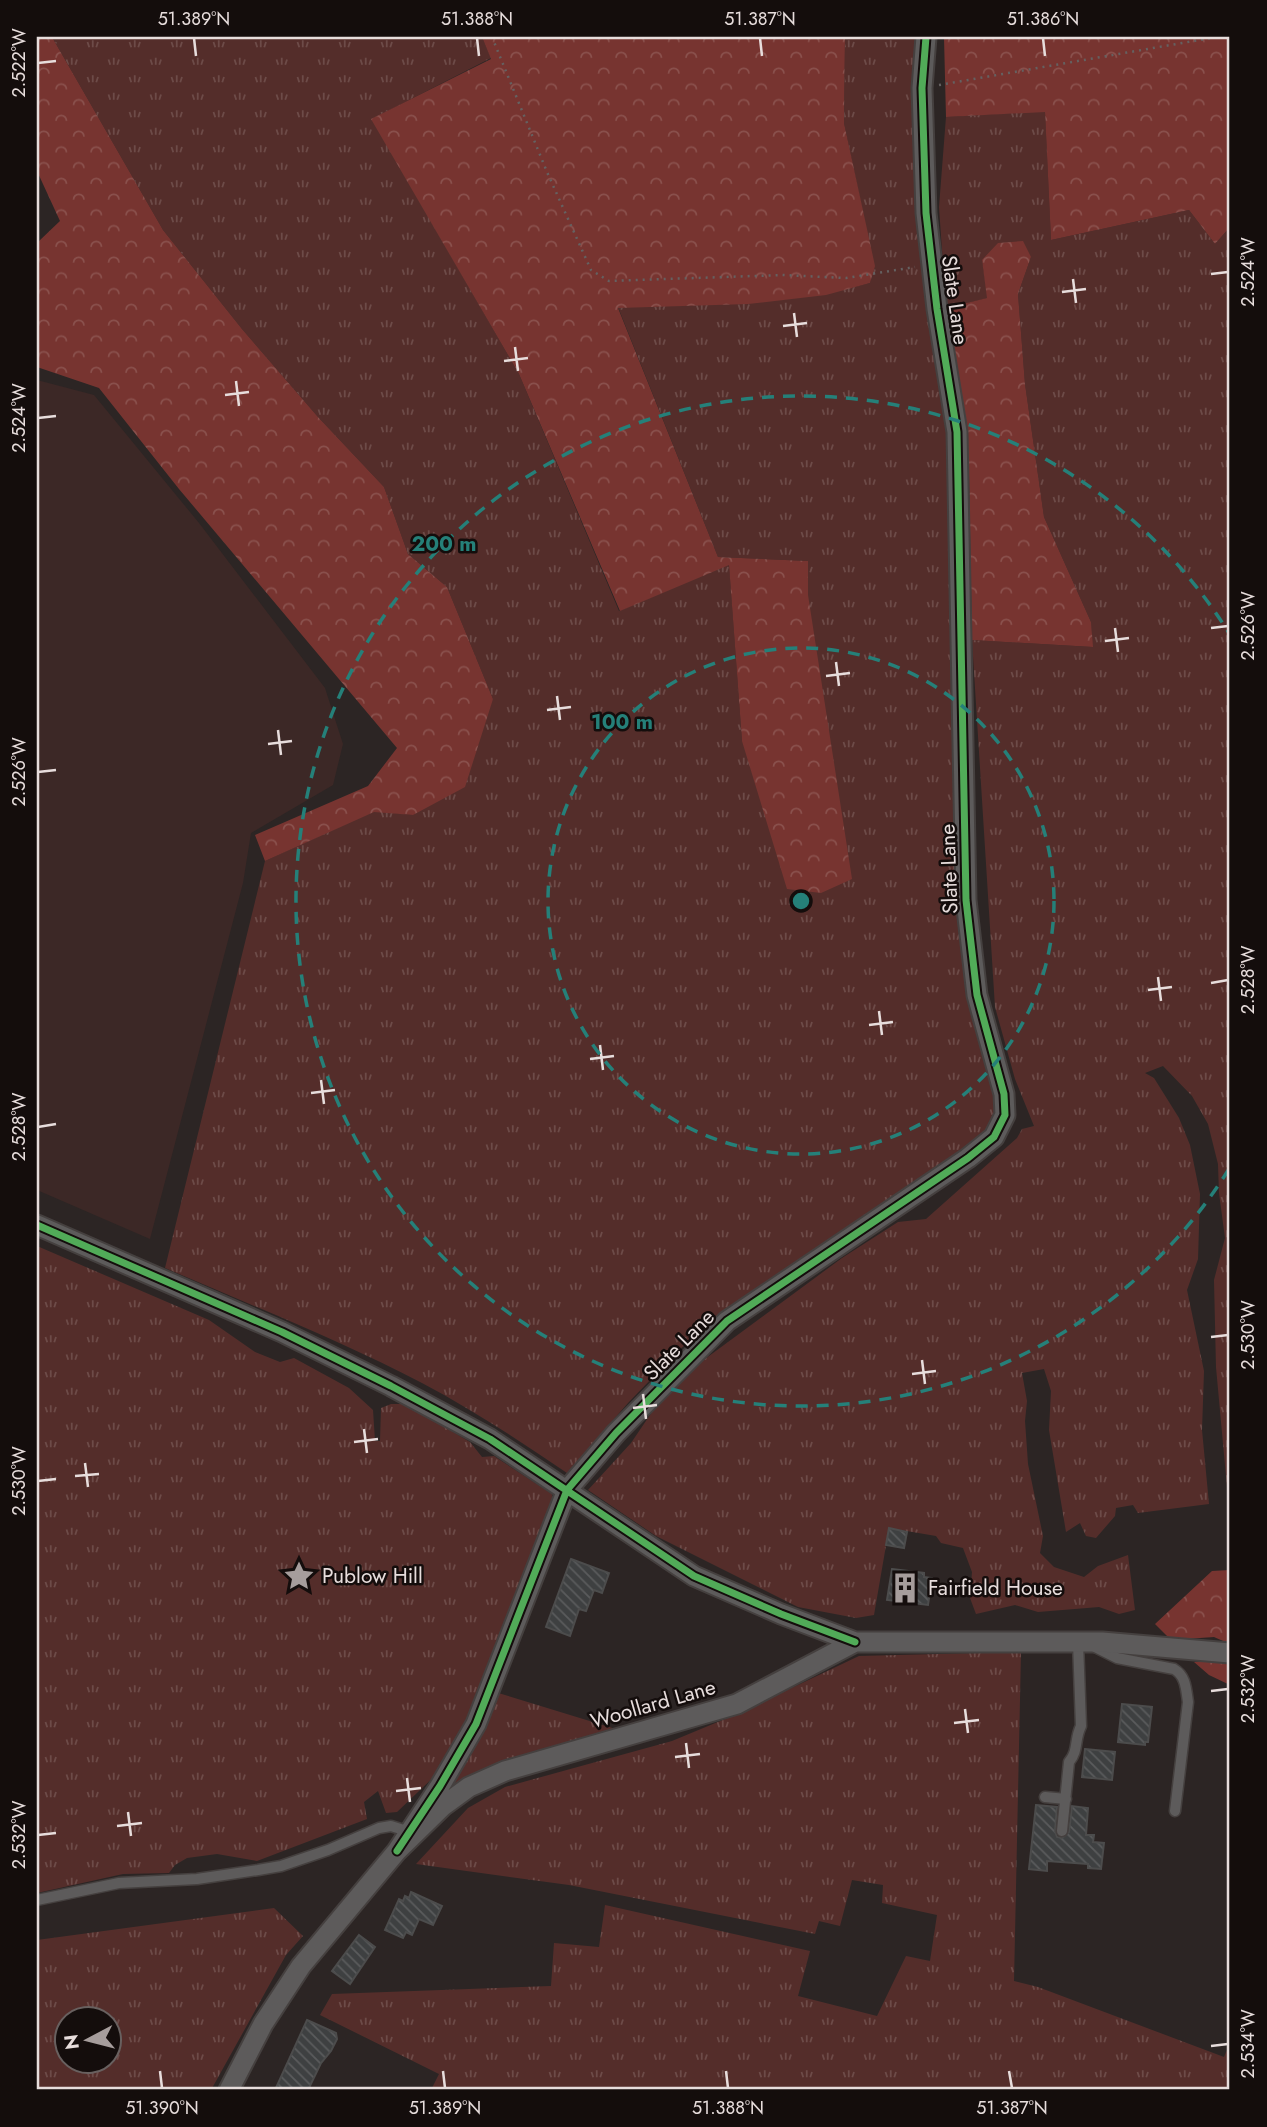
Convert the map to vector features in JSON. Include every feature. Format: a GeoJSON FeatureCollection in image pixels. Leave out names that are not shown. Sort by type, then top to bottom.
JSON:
{"type":"FeatureCollection","features":[{"type":"Feature","properties":{"kind":"street","name":"Slate Lane"},"geometry":{"type":"LineString","coordinates":[[397,1851],[476,1724],[567,1490],[616,1433],[727,1321],[968,1158],[994,1137],[1005,1115],[1004,1094],[977,995],[966,900],[957,432],[926,213],[922,88],[926,37]]}},
{"type":"Feature","properties":{"kind":"street"},"geometry":{"type":"LineString","coordinates":[[37,1225],[282,1332],[379,1380],[489,1439],[694,1576],[781,1614],[855,1642]]}},
{"type":"Feature","properties":{"kind":"street","name":"Woollard Lane"},"geometry":{"type":"LineString","coordinates":[[229,2090],[263,2024],[301,1966],[397,1851],[443,1806],[469,1787],[505,1771],[737,1704],[855,1642],[1082,1642],[1230,1653]]}},
{"type":"Feature","properties":{"kind":"lane"},"geometry":{"type":"LineString","coordinates":[[1062,1831],[1069,1762],[1076,1754],[1076,1735],[1081,1726],[1082,1642],[1117,1658],[1174,1669],[1180,1673],[1186,1685],[1188,1702],[1175,1811]]}},
{"type":"Feature","properties":{"kind":"lane"},"geometry":{"type":"LineString","coordinates":[[1045,1797],[1066,1799]]}},
{"type":"Feature","properties":{"kind":"lane"},"geometry":{"type":"LineString","coordinates":[[37,1900],[119,1884],[197,1879],[269,1868],[328,1850],[379,1828],[391,1826],[410,1832]]}},
{"type":"Feature","properties":{"kind":"path"},"geometry":{"type":"LineString","coordinates":[[492,37],[547,172],[591,270],[609,281],[782,275],[846,278],[932,263]]}},
{"type":"Feature","properties":{"kind":"path"},"geometry":{"type":"LineString","coordinates":[[922,88],[1217,37]]}},
{"type":"Feature","properties":{"kind":"shaded area"},"geometry":{"type":"Polygon","coordinates":[[[37,380],[94,395],[199,523],[325,688],[343,744],[333,785],[251,833],[243,883],[150,1239],[37,1190],[37,380]]]}},
{"type":"Feature","properties":{"kind":"green space"},"geometry":{"type":"Polygon","coordinates":[[[37,37],[52,37],[163,230],[242,329],[318,417],[384,487],[408,554],[447,587],[493,699],[465,787],[413,815],[374,812],[265,861],[255,835],[368,786],[397,748],[179,489],[99,388],[37,367],[38,242],[60,221],[37,171],[37,37]]]}},
{"type":"Feature","properties":{"kind":"green space"},"geometry":{"type":"Polygon","coordinates":[[[52,37],[482,37],[491,58],[372,119],[519,374],[619,611],[729,564],[742,741],[808,595],[808,561],[718,557],[618,307],[714,305],[776,300],[838,291],[870,283],[874,266],[844,123],[845,37],[917,37],[948,432],[960,901],[997,1112],[987,1135],[720,1316],[679,1350],[567,1473],[460,1404],[391,1367],[165,1268],[265,861],[374,811],[413,815],[493,699],[447,587],[408,554],[384,487],[318,417],[242,329],[163,230],[52,37]]]}},
{"type":"Feature","properties":{"kind":"green space"},"geometry":{"type":"Polygon","coordinates":[[[482,37],[845,37],[844,123],[875,266],[870,283],[826,295],[748,304],[618,308],[718,557],[808,561],[808,595],[852,879],[821,893],[787,889],[742,741],[729,565],[620,611],[519,374],[371,119],[491,59],[482,37]]]}},
{"type":"Feature","properties":{"kind":"green space"},"geometry":{"type":"Polygon","coordinates":[[[944,37],[1230,37],[1230,227],[1215,244],[1189,210],[1051,240],[1045,112],[946,117],[944,37]]]}},
{"type":"Feature","properties":{"kind":"green space"},"geometry":{"type":"Polygon","coordinates":[[[1045,111],[1051,240],[1189,210],[1215,244],[1230,227],[1230,1520],[1216,1367],[1214,1280],[1225,1238],[1218,1164],[1208,1124],[1192,1096],[1163,1066],[1145,1073],[1154,1078],[1179,1118],[1190,1145],[1200,1194],[1198,1259],[1187,1290],[1204,1371],[1202,1430],[1209,1504],[1138,1513],[1133,1505],[1116,1508],[1115,1516],[1096,1538],[1086,1536],[1080,1523],[1066,1532],[1049,1430],[1051,1391],[1044,1369],[1022,1373],[1027,1401],[1025,1421],[1028,1464],[1043,1536],[1040,1553],[1054,1567],[1084,1577],[1098,1566],[1128,1555],[1135,1610],[1119,1614],[1099,1607],[1038,1612],[1015,1605],[976,1614],[970,1598],[972,1572],[963,1548],[941,1543],[936,1536],[889,1528],[874,1615],[856,1618],[798,1607],[656,1536],[588,1490],[631,1443],[671,1384],[842,1258],[898,1222],[926,1219],[1017,1138],[1022,1129],[1034,1126],[1015,1079],[995,1007],[972,640],[1092,647],[1091,622],[1044,517],[1025,384],[1018,294],[1031,257],[982,260],[988,298],[946,308],[939,207],[946,117],[1045,111]]]}},
{"type":"Feature","properties":{"kind":"green space"},"geometry":{"type":"Polygon","coordinates":[[[1023,241],[1031,257],[1018,294],[1025,384],[1044,517],[1091,622],[1093,647],[972,640],[969,475],[965,426],[946,308],[987,298],[982,260],[998,243],[1023,241]]]}},
{"type":"Feature","properties":{"kind":"green space"},"geometry":{"type":"Polygon","coordinates":[[[37,1246],[209,1320],[255,1352],[280,1362],[294,1358],[349,1388],[373,1410],[375,1441],[380,1441],[381,1408],[391,1404],[406,1404],[470,1442],[482,1457],[494,1456],[552,1494],[553,1509],[505,1619],[465,1724],[440,1771],[397,1812],[386,1813],[378,1791],[364,1802],[367,1819],[257,1861],[217,1854],[187,1858],[175,1865],[169,1873],[123,1874],[37,1893],[37,1246]]]}},
{"type":"Feature","properties":{"kind":"green space"},"geometry":{"type":"Polygon","coordinates":[[[1230,1570],[1230,1644],[1214,1637],[1171,1640],[1155,1624],[1212,1571],[1230,1570]]]}},
{"type":"Feature","properties":{"kind":"green space"},"geometry":{"type":"Polygon","coordinates":[[[1021,1652],[1014,1981],[1038,1987],[1224,2057],[1230,2043],[1230,2090],[431,2090],[439,2074],[320,2015],[332,1994],[551,1986],[554,1943],[599,1947],[605,1905],[810,1951],[798,1996],[877,2016],[906,1956],[930,1961],[937,1915],[882,1903],[883,1885],[852,1880],[840,1926],[819,1921],[815,1934],[569,1885],[416,1864],[468,1808],[505,1787],[672,1741],[737,1714],[859,1656],[1021,1652]]]}},
{"type":"Feature","properties":{"kind":"green space"},"geometry":{"type":"Polygon","coordinates":[[[1225,1659],[1230,1661],[1230,1685],[1209,1675],[1194,1662],[1225,1659]]]}},
{"type":"Feature","properties":{"kind":"green space"},"geometry":{"type":"Polygon","coordinates":[[[495,1692],[619,1730],[449,1793],[446,1783],[495,1692]]]}},
{"type":"Feature","properties":{"kind":"green space"},"geometry":{"type":"Polygon","coordinates":[[[274,1908],[303,1936],[286,1955],[211,2090],[37,2090],[37,1940],[274,1908]]]}},
{"type":"Feature","properties":{"kind":"building"},"geometry":{"type":"Polygon","coordinates":[[[889,1528],[907,1532],[904,1548],[886,1545],[889,1528]]]}},
{"type":"Feature","properties":{"kind":"building"},"geometry":{"type":"Polygon","coordinates":[[[571,1559],[609,1573],[602,1593],[594,1590],[586,1611],[579,1609],[570,1636],[546,1627],[571,1559]]]}},
{"type":"Feature","properties":{"kind":"building","name":"Fairfield House"},"geometry":{"type":"Polygon","coordinates":[[[892,1569],[924,1573],[924,1577],[932,1578],[928,1605],[887,1600],[892,1569]]]}},
{"type":"Feature","properties":{"kind":"building"},"geometry":{"type":"Polygon","coordinates":[[[1122,1704],[1152,1707],[1148,1742],[1145,1742],[1145,1745],[1118,1742],[1122,1704]]]}},
{"type":"Feature","properties":{"kind":"building"},"geometry":{"type":"Polygon","coordinates":[[[1085,1749],[1115,1752],[1112,1780],[1082,1777],[1085,1749]]]}},
{"type":"Feature","properties":{"kind":"building"},"geometry":{"type":"Polygon","coordinates":[[[1036,1805],[1057,1807],[1055,1831],[1057,1837],[1062,1838],[1069,1832],[1072,1806],[1088,1808],[1086,1835],[1094,1835],[1093,1842],[1104,1843],[1101,1869],[1088,1868],[1088,1864],[1047,1861],[1047,1871],[1029,1869],[1036,1805]]]}},
{"type":"Feature","properties":{"kind":"building"},"geometry":{"type":"Polygon","coordinates":[[[411,1892],[442,1906],[433,1925],[419,1919],[412,1935],[406,1932],[403,1938],[385,1930],[399,1899],[403,1901],[405,1896],[409,1898],[411,1892]]]}},
{"type":"Feature","properties":{"kind":"building"},"geometry":{"type":"Polygon","coordinates":[[[359,1935],[375,1947],[350,1984],[332,1971],[359,1935]]]}},
{"type":"Feature","properties":{"kind":"building"},"geometry":{"type":"Polygon","coordinates":[[[307,2020],[336,2033],[337,2039],[308,2090],[275,2090],[307,2020]]]}},
{"type":"Feature","properties":{"kind":"cycle path"},"geometry":{"type":"LineString","coordinates":[[397,1851],[440,1786],[476,1724],[567,1490],[616,1433],[727,1321],[968,1158],[994,1137],[1005,1115],[1004,1094],[977,995],[966,900],[957,432],[937,309],[926,213],[922,88],[926,37]]}},
{"type":"Feature","properties":{"kind":"cycle path"},"geometry":{"type":"LineString","coordinates":[[37,1225],[282,1332],[391,1386],[490,1439],[694,1576],[781,1614],[855,1642]]}},
{"type":"Feature","properties":{"kind":"place","name":"Publow Hill"},"geometry":{"type":"Point","coordinates":[299,1576]}},
{"type":"Feature","properties":{"kind":"place","name":"Fairfield House"},"geometry":{"type":"Point","coordinates":[905,1588]}}]}
